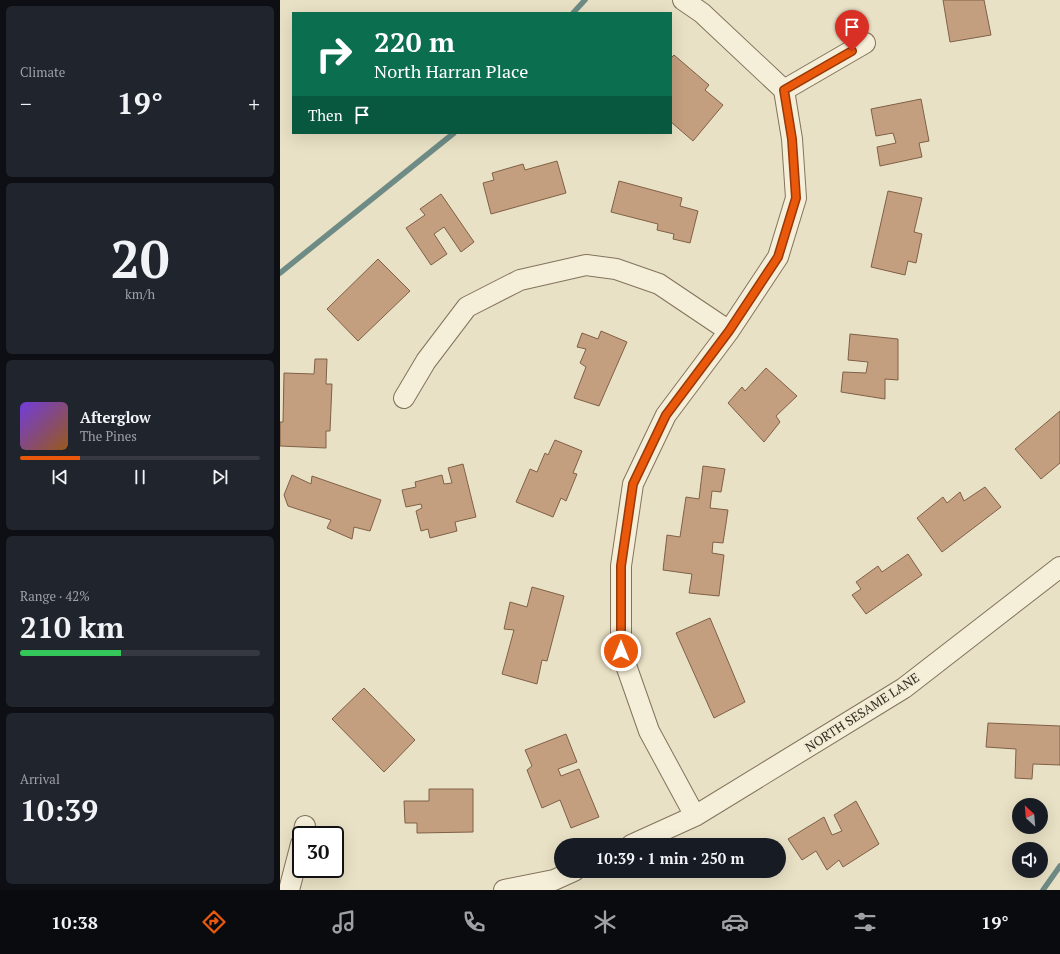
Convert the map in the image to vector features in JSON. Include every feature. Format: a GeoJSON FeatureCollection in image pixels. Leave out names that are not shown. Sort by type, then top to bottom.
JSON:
{"type":"FeatureCollection","features":[{"type":"Feature","properties":{"kind":"street"},"geometry":{"type":"LineString","coordinates":[[683,0],[702,13],[784,90],[792,139],[796,198],[778,257],[729,331],[666,415],[633,484],[621,566],[621,651],[649,731],[695,816]]}},
{"type":"Feature","properties":{"kind":"street"},"geometry":{"type":"LineString","coordinates":[[784,90],[866,43]]}},
{"type":"Feature","properties":{"kind":"street"},"geometry":{"type":"LineString","coordinates":[[404,398],[426,361],[467,307],[520,280],[586,265],[616,269],[659,284],[729,331]]}},
{"type":"Feature","properties":{"kind":"street","name":"NORTH SESAME LANE"},"geometry":{"type":"LineString","coordinates":[[646,838],[695,816],[904,688],[1060,567]]}},
{"type":"Feature","properties":{"kind":"street"},"geometry":{"type":"LineString","coordinates":[[289,890],[292,878]]}},
{"type":"Feature","properties":{"kind":"street"},"geometry":{"type":"LineString","coordinates":[[504,890],[558,878]]}},
{"type":"Feature","properties":{"kind":"building"},"geometry":{"type":"Polygon","coordinates":[[[943,0],[984,0],[991,35],[950,42],[943,0]]]}},
{"type":"Feature","properties":{"kind":"building"},"geometry":{"type":"Polygon","coordinates":[[[674,55],[709,85],[705,90],[723,105],[693,141],[672,123],[672,57],[674,55]]]}},
{"type":"Feature","properties":{"kind":"building"},"geometry":{"type":"Polygon","coordinates":[[[921,99],[929,141],[919,143],[922,157],[880,166],[877,147],[896,143],[893,133],[876,136],[871,109],[921,99]]]}},
{"type":"Feature","properties":{"kind":"building"},"geometry":{"type":"Polygon","coordinates":[[[557,161],[566,193],[491,214],[483,183],[494,180],[492,173],[523,164],[525,170],[557,161]]]}},
{"type":"Feature","properties":{"kind":"building"},"geometry":{"type":"Polygon","coordinates":[[[619,181],[682,198],[680,206],[698,211],[690,243],[673,239],[674,234],[657,230],[658,224],[611,212],[619,181]]]}},
{"type":"Feature","properties":{"kind":"building"},"geometry":{"type":"Polygon","coordinates":[[[888,191],[922,198],[914,232],[922,234],[916,263],[908,261],[905,275],[871,267],[888,191]]]}},
{"type":"Feature","properties":{"kind":"building"},"geometry":{"type":"Polygon","coordinates":[[[441,194],[474,242],[461,252],[444,227],[434,234],[447,254],[431,265],[406,228],[425,215],[420,209],[441,194]]]}},
{"type":"Feature","properties":{"kind":"building"},"geometry":{"type":"Polygon","coordinates":[[[378,259],[410,291],[358,341],[327,309],[378,259]]]}},
{"type":"Feature","properties":{"kind":"building"},"geometry":{"type":"Polygon","coordinates":[[[601,331],[627,342],[599,406],[574,398],[586,367],[580,363],[586,349],[577,347],[582,333],[598,339],[601,331]]]}},
{"type":"Feature","properties":{"kind":"building"},"geometry":{"type":"Polygon","coordinates":[[[850,334],[898,339],[898,380],[885,379],[885,399],[841,392],[843,372],[866,373],[868,362],[848,360],[850,334]]]}},
{"type":"Feature","properties":{"kind":"building"},"geometry":{"type":"Polygon","coordinates":[[[315,359],[327,359],[326,384],[332,384],[330,431],[326,431],[326,448],[280,446],[280,422],[283,422],[284,373],[314,374],[315,359]]]}},
{"type":"Feature","properties":{"kind":"building"},"geometry":{"type":"Polygon","coordinates":[[[766,368],[797,396],[776,416],[780,422],[764,442],[728,403],[742,387],[745,391],[766,368]]]}},
{"type":"Feature","properties":{"kind":"building"},"geometry":{"type":"Polygon","coordinates":[[[1060,411],[1060,463],[1041,479],[1015,449],[1060,411]]]}},
{"type":"Feature","properties":{"kind":"building"},"geometry":{"type":"Polygon","coordinates":[[[555,440],[582,451],[573,473],[577,474],[566,501],[561,498],[553,517],[516,502],[530,469],[537,472],[545,453],[548,455],[555,440]]]}},
{"type":"Feature","properties":{"kind":"building"},"geometry":{"type":"Polygon","coordinates":[[[463,464],[476,517],[455,522],[457,531],[430,538],[428,529],[421,531],[416,511],[422,508],[421,504],[406,507],[402,490],[416,487],[415,482],[442,475],[444,484],[452,483],[448,468],[463,464]]]}},
{"type":"Feature","properties":{"kind":"building"},"geometry":{"type":"Polygon","coordinates":[[[703,466],[725,469],[721,492],[712,491],[710,508],[728,510],[723,543],[713,542],[712,553],[724,555],[719,596],[689,593],[692,574],[663,570],[667,535],[680,537],[686,497],[699,499],[703,466]]]}},
{"type":"Feature","properties":{"kind":"building"},"geometry":{"type":"Polygon","coordinates":[[[292,475],[311,484],[312,476],[381,500],[370,531],[354,527],[352,539],[327,528],[331,520],[288,506],[284,495],[292,475]]]}},
{"type":"Feature","properties":{"kind":"building"},"geometry":{"type":"Polygon","coordinates":[[[985,487],[1001,507],[942,552],[917,518],[943,497],[947,503],[960,492],[964,501],[985,487]]]}},
{"type":"Feature","properties":{"kind":"building"},"geometry":{"type":"Polygon","coordinates":[[[908,554],[922,575],[866,614],[852,595],[861,589],[856,582],[878,566],[882,572],[908,554]]]}},
{"type":"Feature","properties":{"kind":"building"},"geometry":{"type":"Polygon","coordinates":[[[532,587],[564,596],[547,661],[542,660],[537,684],[502,674],[514,630],[504,629],[510,602],[527,607],[532,587]]]}},
{"type":"Feature","properties":{"kind":"building"},"geometry":{"type":"Polygon","coordinates":[[[710,618],[745,702],[714,718],[676,633],[710,618]]]}},
{"type":"Feature","properties":{"kind":"building"},"geometry":{"type":"Polygon","coordinates":[[[364,688],[415,740],[384,772],[332,719],[364,688]]]}},
{"type":"Feature","properties":{"kind":"building"},"geometry":{"type":"Polygon","coordinates":[[[988,723],[1060,726],[1060,765],[1033,764],[1032,779],[1015,778],[1016,749],[986,747],[988,723]]]}},
{"type":"Feature","properties":{"kind":"building"},"geometry":{"type":"Polygon","coordinates":[[[566,734],[577,762],[558,769],[561,776],[579,769],[599,817],[571,828],[560,800],[542,808],[527,770],[532,766],[525,750],[566,734]]]}},
{"type":"Feature","properties":{"kind":"building"},"geometry":{"type":"Polygon","coordinates":[[[429,789],[473,789],[473,832],[417,833],[417,823],[405,823],[404,801],[429,801],[429,789]]]}},
{"type":"Feature","properties":{"kind":"building"},"geometry":{"type":"Polygon","coordinates":[[[856,801],[879,844],[843,867],[839,860],[827,870],[816,851],[802,860],[788,839],[824,817],[832,835],[842,831],[834,815],[856,801]]]}},
{"type":"Feature","properties":{"kind":"waterway"},"geometry":{"type":"LineString","coordinates":[[574,12],[585,0]]}},
{"type":"Feature","properties":{"kind":"waterway"},"geometry":{"type":"LineString","coordinates":[[280,273],[453,134]]}},
{"type":"Feature","properties":{"kind":"waterway"},"geometry":{"type":"LineString","coordinates":[[1043,890],[1060,866]]}},
{"type":"Feature","properties":{"kind":"route"},"geometry":{"type":"LineString","coordinates":[[621,651],[621,566],[633,484],[666,415],[729,331],[778,257],[796,198],[792,139],[784,90],[852,51]]}}]}
